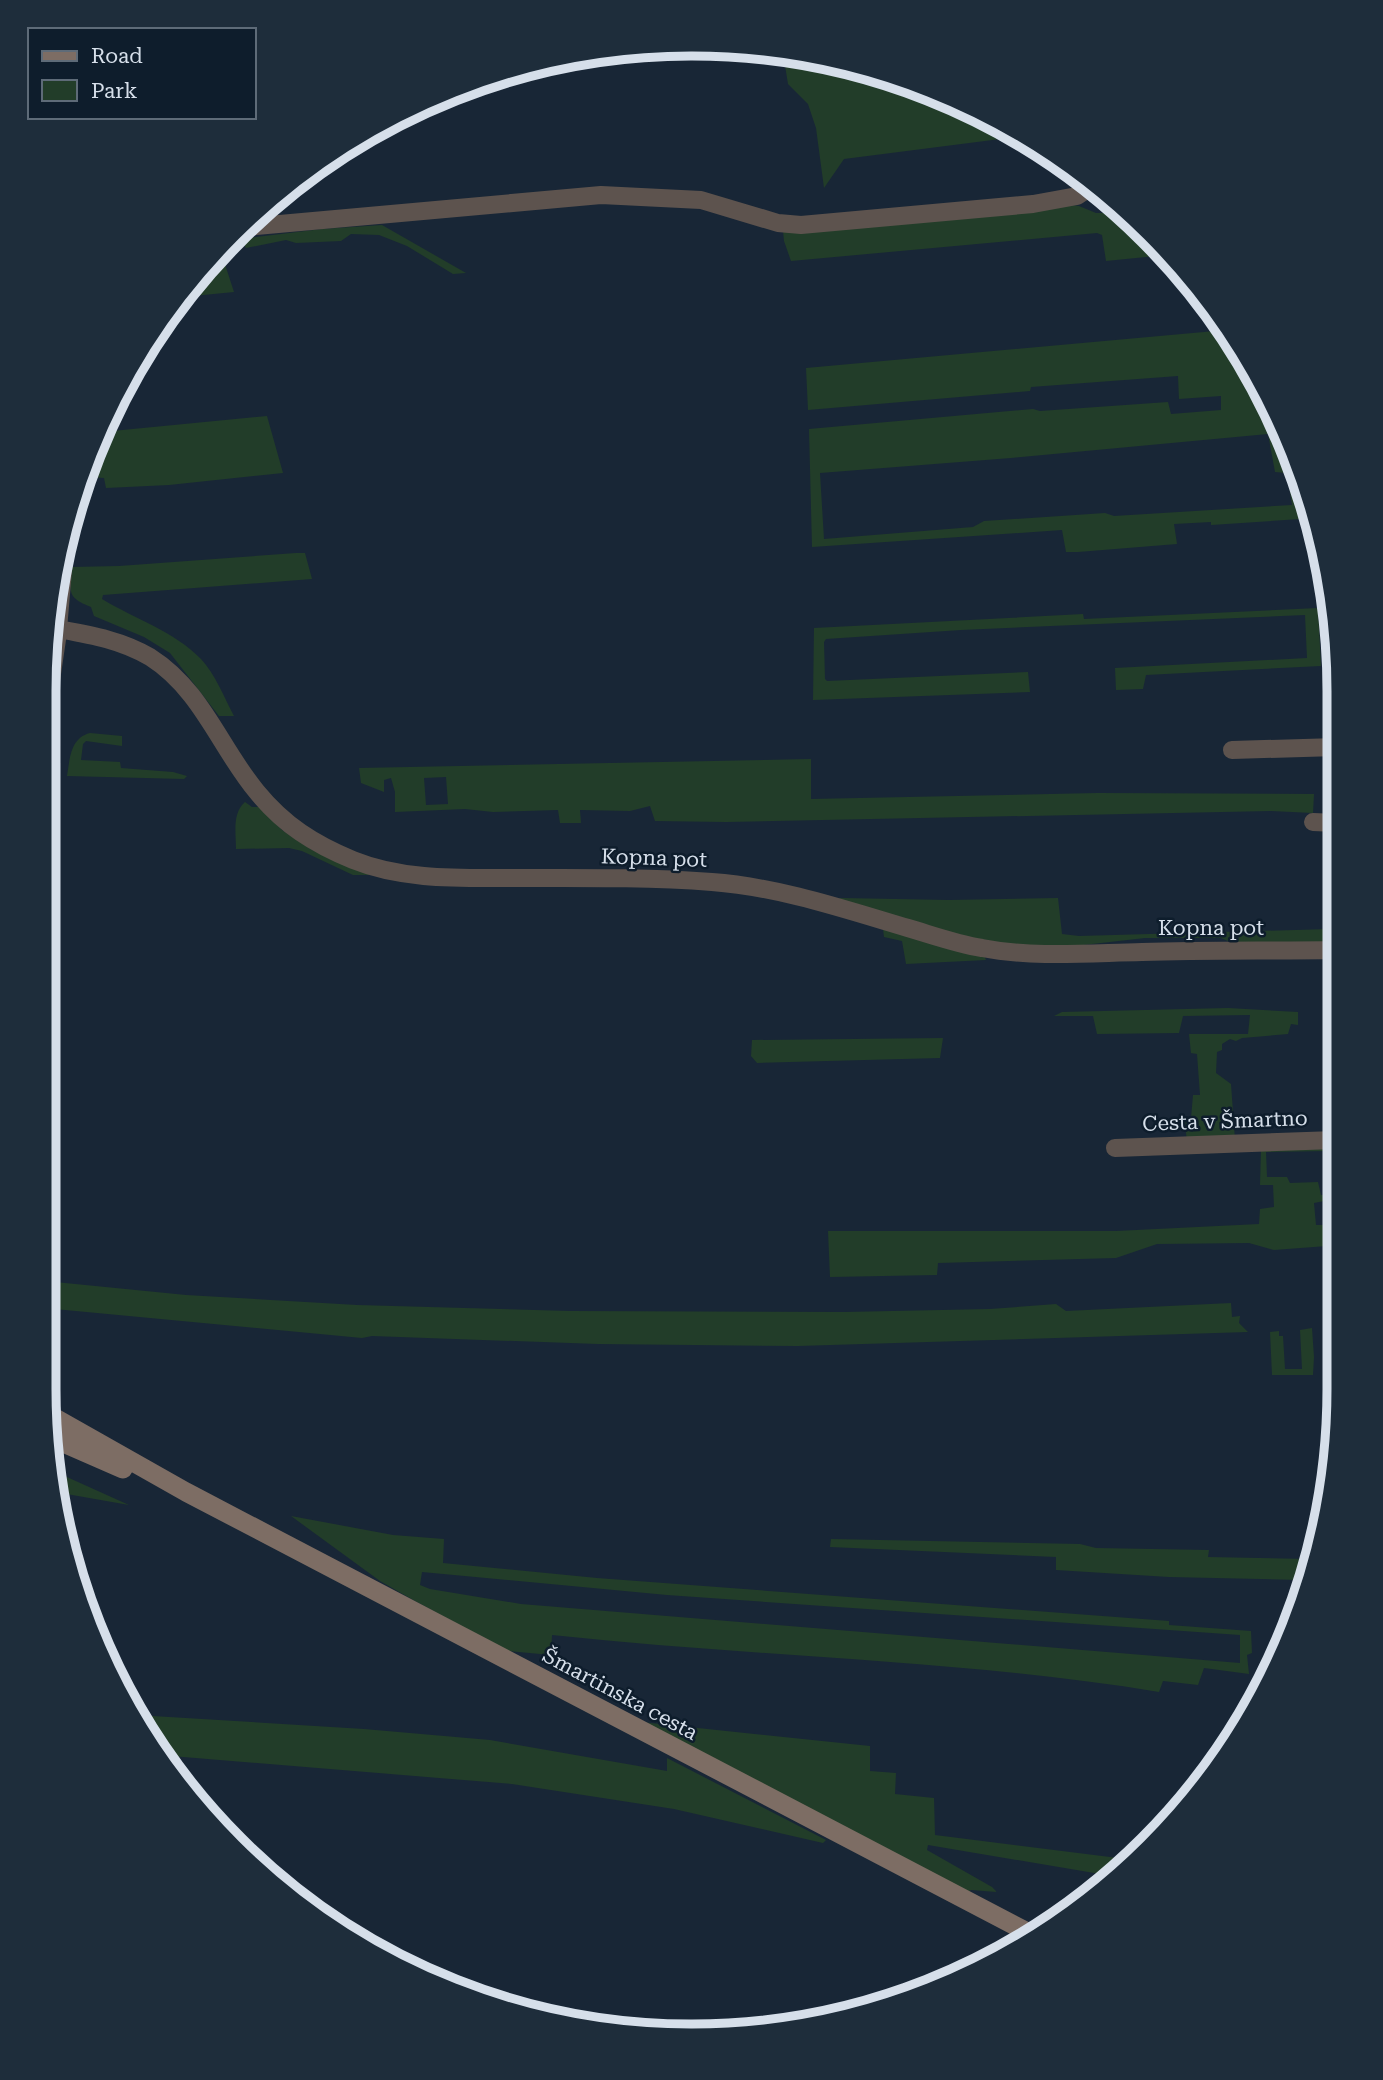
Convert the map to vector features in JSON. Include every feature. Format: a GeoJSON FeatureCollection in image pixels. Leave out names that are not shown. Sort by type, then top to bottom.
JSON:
{"type":"FeatureCollection","features":[{"type":"Feature","properties":{"kind":"main road","name":"Šmartinska cesta"},"geometry":{"type":"LineString","coordinates":[[57,1419],[186,1492],[1024,1930]]}},
{"type":"Feature","properties":{"kind":"main road","name":"Šmartinska cesta"},"geometry":{"type":"LineString","coordinates":[[58,1441],[132,1473],[186,1492]]}},
{"type":"Feature","properties":{"kind":"street"},"geometry":{"type":"LineString","coordinates":[[260,226],[601,195],[701,200],[779,223],[801,225],[1033,204],[1077,196],[1084,192]]}},
{"type":"Feature","properties":{"kind":"street","name":"Kopna pot"},"geometry":{"type":"LineString","coordinates":[[59,629],[108,638],[153,659],[191,694],[252,785],[277,813],[314,843],[357,862],[394,872],[444,877],[663,879],[750,886],[979,948],[1024,953],[1327,950]]}},
{"type":"Feature","properties":{"kind":"street"},"geometry":{"type":"LineString","coordinates":[[1232,750],[1327,747]]}},
{"type":"Feature","properties":{"kind":"street"},"geometry":{"type":"LineString","coordinates":[[1313,822],[1327,823]]}},
{"type":"Feature","properties":{"kind":"street","name":"Cesta v Šmartno"},"geometry":{"type":"LineString","coordinates":[[1115,1148],[1327,1140]]}},
{"type":"Feature","properties":{"kind":"green space"},"geometry":{"type":"Polygon","coordinates":[[[785,63],[856,78],[935,104],[1004,138],[844,159],[824,188],[816,128],[808,104],[788,84],[785,63]]]}},
{"type":"Feature","properties":{"kind":"green space"},"geometry":{"type":"Polygon","coordinates":[[[1066,204],[1096,213],[1110,213],[1154,256],[1106,261],[1102,235],[1097,233],[791,261],[783,231],[1066,204]]]}},
{"type":"Feature","properties":{"kind":"green space"},"geometry":{"type":"Polygon","coordinates":[[[382,225],[466,273],[453,274],[407,246],[379,235],[351,234],[341,241],[296,243],[286,240],[246,248],[242,242],[248,238],[322,229],[382,225]]]}},
{"type":"Feature","properties":{"kind":"green space"},"geometry":{"type":"Polygon","coordinates":[[[224,261],[234,292],[194,296],[224,261]]]}},
{"type":"Feature","properties":{"kind":"green space"},"geometry":{"type":"Polygon","coordinates":[[[1215,331],[1242,374],[1279,448],[1303,519],[1211,525],[1211,522],[1174,524],[1177,544],[1078,552],[1066,552],[1062,530],[812,547],[809,429],[1033,409],[1040,411],[1168,402],[1171,414],[1221,410],[1221,396],[1179,399],[1178,376],[1031,387],[1030,391],[808,410],[806,368],[1215,331]],[[1268,434],[820,473],[824,539],[973,527],[984,521],[1292,505],[1287,473],[1275,472],[1268,434]]]}},
{"type":"Feature","properties":{"kind":"green space"},"geometry":{"type":"Polygon","coordinates":[[[267,416],[283,473],[169,485],[106,488],[104,478],[93,477],[112,431],[267,416]]]}},
{"type":"Feature","properties":{"kind":"green space"},"geometry":{"type":"Polygon","coordinates":[[[305,553],[312,579],[103,595],[102,599],[167,633],[201,659],[234,716],[219,716],[170,653],[144,637],[94,616],[91,607],[77,600],[71,593],[72,567],[305,553]]]}},
{"type":"Feature","properties":{"kind":"green space"},"geometry":{"type":"Polygon","coordinates":[[[1318,608],[1321,666],[1146,675],[1143,689],[1116,690],[1115,668],[1307,658],[1305,615],[961,630],[826,639],[827,681],[1028,672],[1030,692],[813,700],[814,628],[1083,614],[1084,619],[1318,608]]]}},
{"type":"Feature","properties":{"kind":"green space"},"geometry":{"type":"Polygon","coordinates":[[[90,733],[122,736],[122,746],[86,741],[83,744],[81,760],[120,762],[121,768],[173,772],[187,776],[184,779],[67,776],[75,744],[78,739],[90,733]]]}},
{"type":"Feature","properties":{"kind":"green space"},"geometry":{"type":"Polygon","coordinates":[[[811,759],[811,799],[1098,793],[1314,794],[1313,813],[1271,811],[726,822],[655,821],[650,806],[630,811],[580,810],[581,823],[560,823],[558,810],[493,812],[465,809],[395,812],[395,792],[391,778],[384,780],[384,792],[361,783],[359,768],[811,759]],[[446,777],[424,778],[426,805],[448,804],[446,777]]]}},
{"type":"Feature","properties":{"kind":"green space"},"geometry":{"type":"Polygon","coordinates":[[[245,802],[252,807],[260,807],[282,830],[312,850],[383,875],[353,875],[302,851],[289,848],[236,849],[236,817],[245,802]]]}},
{"type":"Feature","properties":{"kind":"green space"},"geometry":{"type":"Polygon","coordinates":[[[1058,898],[1062,934],[1079,936],[1327,929],[1327,944],[1237,945],[1221,938],[1145,938],[1057,948],[976,941],[831,900],[1058,898]]]}},
{"type":"Feature","properties":{"kind":"green space"},"geometry":{"type":"Polygon","coordinates":[[[883,929],[983,953],[986,960],[906,964],[902,941],[884,937],[883,929]]]}},
{"type":"Feature","properties":{"kind":"green space"},"geometry":{"type":"Polygon","coordinates":[[[1228,1008],[1298,1012],[1298,1025],[1291,1024],[1288,1034],[1242,1038],[1236,1041],[1230,1039],[1222,1044],[1222,1050],[1217,1052],[1216,1073],[1231,1084],[1235,1140],[1187,1141],[1184,1117],[1191,1118],[1193,1095],[1200,1095],[1197,1054],[1191,1053],[1189,1034],[1248,1034],[1250,1015],[1183,1016],[1179,1033],[1097,1034],[1093,1016],[1054,1016],[1062,1012],[1228,1008]]]}},
{"type":"Feature","properties":{"kind":"green space"},"geometry":{"type":"Polygon","coordinates":[[[943,1038],[940,1058],[757,1063],[751,1056],[752,1040],[943,1038]]]}},
{"type":"Feature","properties":{"kind":"green space"},"geometry":{"type":"Polygon","coordinates":[[[1326,1147],[1327,1151],[1266,1152],[1267,1177],[1287,1177],[1290,1183],[1318,1182],[1321,1195],[1327,1195],[1327,1200],[1314,1203],[1316,1225],[1324,1225],[1327,1246],[1274,1250],[1249,1243],[1157,1244],[1116,1258],[938,1263],[937,1275],[830,1277],[828,1231],[1116,1231],[1259,1224],[1260,1209],[1274,1207],[1273,1185],[1260,1185],[1261,1150],[1326,1147]]]}},
{"type":"Feature","properties":{"kind":"green space"},"geometry":{"type":"Polygon","coordinates":[[[56,1282],[186,1295],[357,1305],[570,1311],[844,1312],[990,1309],[1056,1304],[1066,1311],[1231,1303],[1232,1317],[1240,1316],[1239,1323],[1248,1332],[798,1346],[598,1344],[372,1336],[362,1338],[56,1309],[56,1282]]]}},
{"type":"Feature","properties":{"kind":"green space"},"geometry":{"type":"Polygon","coordinates":[[[1312,1328],[1313,1375],[1272,1375],[1270,1332],[1279,1331],[1279,1336],[1283,1336],[1285,1369],[1302,1369],[1300,1330],[1312,1328]]]}},
{"type":"Feature","properties":{"kind":"green space"},"geometry":{"type":"Polygon","coordinates":[[[62,1475],[129,1505],[65,1494],[62,1475]]]}},
{"type":"Feature","properties":{"kind":"green space"},"geometry":{"type":"Polygon","coordinates":[[[291,1516],[393,1535],[444,1539],[443,1563],[597,1578],[1169,1621],[1169,1625],[1251,1631],[1252,1653],[1247,1655],[1249,1674],[1204,1668],[1198,1685],[1163,1681],[1159,1692],[1008,1672],[552,1635],[551,1655],[508,1651],[380,1581],[291,1516]],[[422,1572],[420,1585],[521,1604],[1240,1663],[1240,1635],[667,1595],[422,1572]]]}},
{"type":"Feature","properties":{"kind":"green space"},"geometry":{"type":"Polygon","coordinates":[[[831,1539],[1080,1544],[1096,1548],[1209,1550],[1208,1557],[1303,1559],[1297,1580],[1169,1577],[1056,1570],[1056,1557],[830,1547],[831,1539]]]}},
{"type":"Feature","properties":{"kind":"green space"},"geometry":{"type":"Polygon","coordinates":[[[147,1716],[490,1740],[667,1771],[667,1758],[826,1840],[823,1843],[674,1809],[512,1784],[173,1756],[147,1716]]]}},
{"type":"Feature","properties":{"kind":"green space"},"geometry":{"type":"Polygon","coordinates":[[[641,1722],[870,1746],[870,1771],[896,1773],[895,1794],[934,1798],[935,1835],[1119,1858],[1101,1874],[928,1845],[927,1850],[997,1892],[968,1892],[641,1722]]]}}]}
